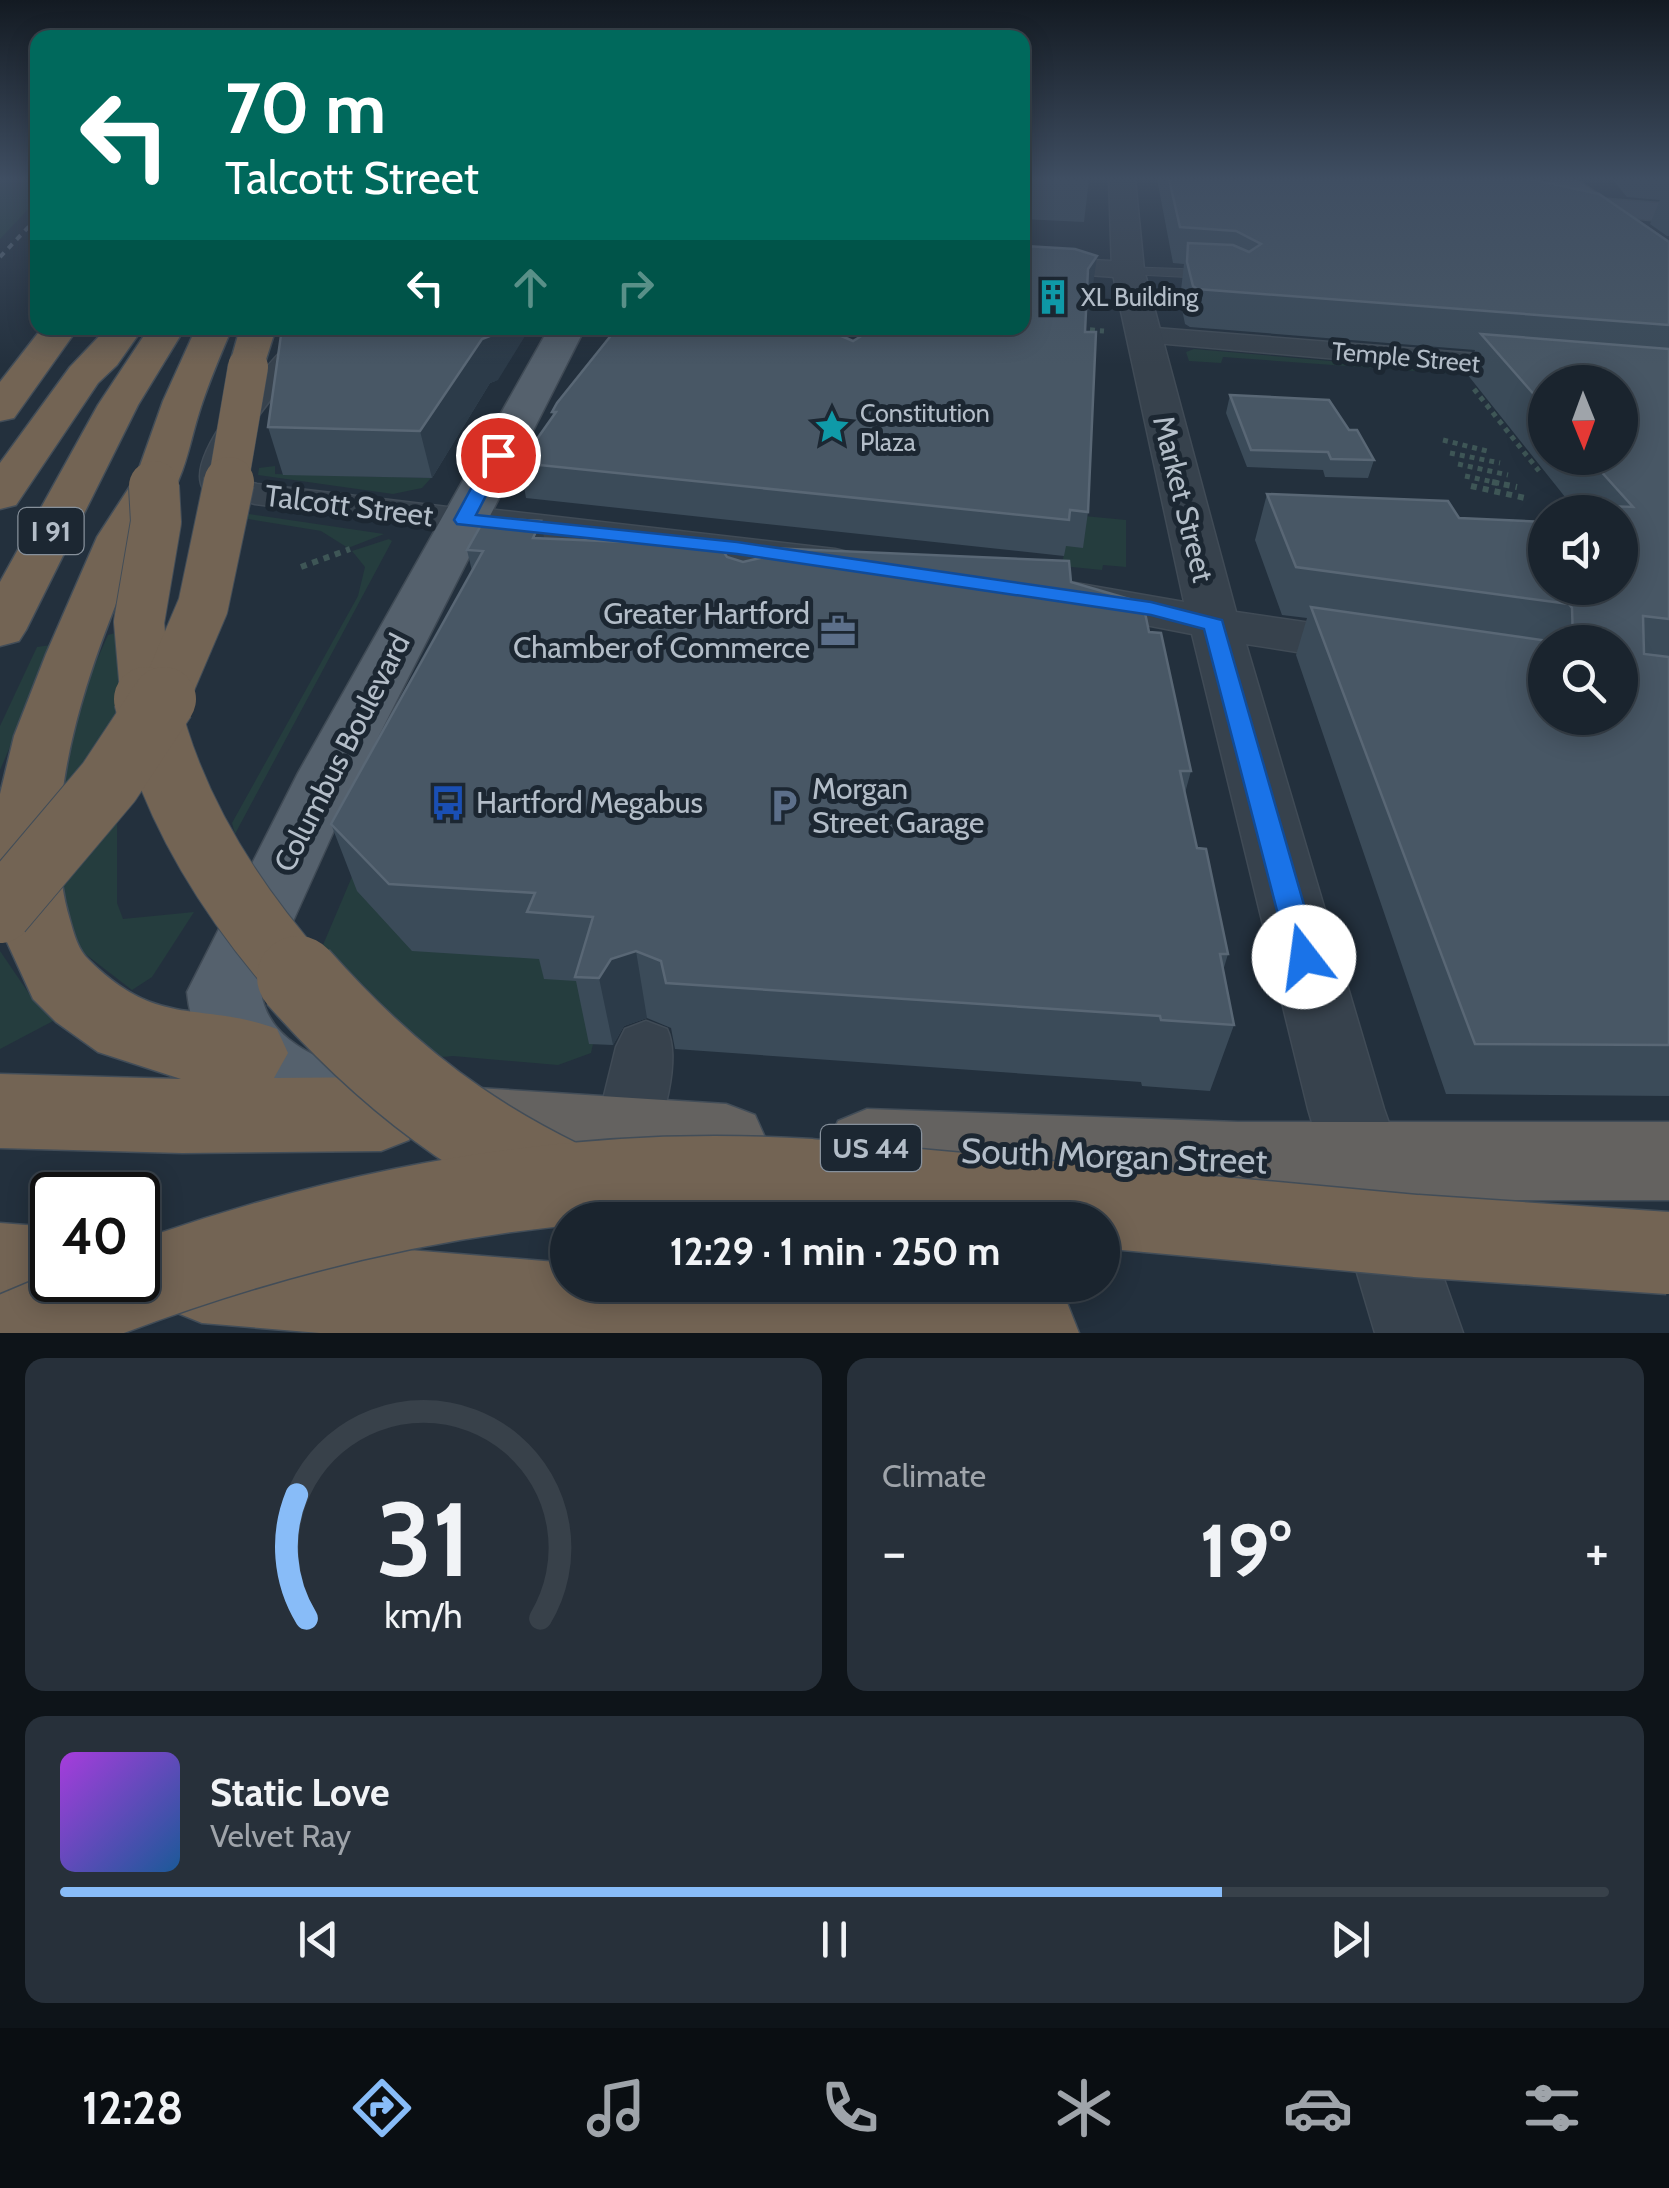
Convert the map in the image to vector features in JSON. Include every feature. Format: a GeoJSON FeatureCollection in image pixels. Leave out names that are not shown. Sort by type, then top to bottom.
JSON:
{"type":"FeatureCollection","features":[{"type":"Feature","properties":{"kind":"highway"},"geometry":{"type":"LineString","coordinates":[[0,409],[55,335]]}},
{"type":"Feature","properties":{"kind":"highway"},"geometry":{"type":"LineString","coordinates":[[84,375],[86,362],[105,335]]}},
{"type":"Feature","properties":{"kind":"highway"},"geometry":{"type":"LineString","coordinates":[[0,495],[84,375],[120,335]]}},
{"type":"Feature","properties":{"kind":"highway","name":"I 91"},"geometry":{"type":"LineString","coordinates":[[0,630],[103,432],[162,335]]}},
{"type":"Feature","properties":{"kind":"highway"},"geometry":{"type":"LineString","coordinates":[[240,341],[164,456],[128,523],[27,768],[10,840],[10,882],[26,934],[50,968],[86,1005],[128,1033],[192,1048],[250,1053]]}},
{"type":"Feature","properties":{"kind":"highway"},"geometry":{"type":"LineString","coordinates":[[0,911],[127,756],[183,661],[205,595],[240,341]]}},
{"type":"Feature","properties":{"kind":"highway"},"geometry":{"type":"LineString","coordinates":[[164,456],[139,617],[143,686],[157,743],[182,805],[240,902],[333,1020],[417,1097],[517,1162],[608,1202]]}},
{"type":"Feature","properties":{"kind":"highway","name":"US 44"},"geometry":{"type":"LineString","coordinates":[[0,1111],[182,1116],[381,1114]]}},
{"type":"Feature","properties":{"kind":"highway","name":"South Morgan Street"},"geometry":{"type":"LineString","coordinates":[[381,1114],[626,1136],[888,1149],[1362,1162],[1669,1161]]}},
{"type":"Feature","properties":{"kind":"highway"},"geometry":{"type":"LineString","coordinates":[[14,1333],[161,1273],[326,1222],[482,1191],[627,1177],[796,1180],[1496,1242],[1669,1253]]}},
{"type":"Feature","properties":{"kind":"highway"},"geometry":{"type":"LineString","coordinates":[[0,1268],[30,1269]]}},
{"type":"Feature","properties":{"kind":"highway"},"geometry":{"type":"LineString","coordinates":[[160,1275],[382,1290],[857,1333]]}},
{"type":"Feature","properties":{"kind":"highway"},"geometry":{"type":"LineString","coordinates":[[919,1302],[1033,1333]]}},
{"type":"Feature","properties":{"kind":"main road"},"geometry":{"type":"LineString","coordinates":[[1647,241],[1669,256]]}},
{"type":"Feature","properties":{"kind":"main road","name":"Columbus Boulevard"},"geometry":{"type":"LineString","coordinates":[[381,1114],[308,1091],[274,1073],[250,1053],[233,1032],[225,1012],[228,980],[328,773],[563,335]]}},
{"type":"Feature","properties":{"kind":"street","name":"Market Street"},"geometry":{"type":"LineString","coordinates":[[1126,241],[1123,333],[1214,624],[1362,1162],[1419,1333]]}},
{"type":"Feature","properties":{"kind":"street"},"geometry":{"type":"LineString","coordinates":[[1030,264],[1128,270]]}},
{"type":"Feature","properties":{"kind":"street","name":"Temple Street"},"geometry":{"type":"LineString","coordinates":[[1123,333],[1528,367]]}},
{"type":"Feature","properties":{"kind":"street","name":"Talcott Street"},"geometry":{"type":"LineString","coordinates":[[310,335],[224,444],[212,476],[222,487],[464,520],[757,573],[874,568]]}},
{"type":"Feature","properties":{"kind":"street"},"geometry":{"type":"LineString","coordinates":[[1032,592],[1411,654]]}},
{"type":"Feature","properties":{"kind":"street"},"geometry":{"type":"LineString","coordinates":[[626,1136],[646,1047]]}},
{"type":"Feature","properties":{"kind":"lane"},"geometry":{"type":"LineString","coordinates":[[1128,270],[1228,276]]}},
{"type":"Feature","properties":{"kind":"path"},"geometry":{"type":"LineString","coordinates":[[1072,329],[1123,333]]}},
{"type":"Feature","properties":{"kind":"path"},"geometry":{"type":"LineString","coordinates":[[1470,383],[1528,458]]}},
{"type":"Feature","properties":{"kind":"path"},"geometry":{"type":"LineString","coordinates":[[1443,440],[1491,452]]}},
{"type":"Feature","properties":{"kind":"path"},"geometry":{"type":"LineString","coordinates":[[1450,453],[1500,463]]}},
{"type":"Feature","properties":{"kind":"path"},"geometry":{"type":"LineString","coordinates":[[1458,464],[1508,476]]}},
{"type":"Feature","properties":{"kind":"path"},"geometry":{"type":"LineString","coordinates":[[1465,476],[1517,487]]}},
{"type":"Feature","properties":{"kind":"path"},"geometry":{"type":"LineString","coordinates":[[1471,486],[1525,498]]}},
{"type":"Feature","properties":{"kind":"path"},"geometry":{"type":"LineString","coordinates":[[301,568],[350,549]]}},
{"type":"Feature","properties":{"kind":"green space"},"geometry":{"type":"Polygon","coordinates":[[[1194,349],[1457,374],[1223,357],[1221,363],[1189,361],[1186,352],[1194,349]]]}},
{"type":"Feature","properties":{"kind":"green space"},"geometry":{"type":"Polygon","coordinates":[[[275,466],[275,474],[431,478],[422,488],[393,494],[258,475],[259,468],[275,466]]]}},
{"type":"Feature","properties":{"kind":"green space"},"geometry":{"type":"Polygon","coordinates":[[[242,513],[384,534],[348,548],[321,531],[242,518],[242,513]]]}},
{"type":"Feature","properties":{"kind":"green space"},"geometry":{"type":"Polygon","coordinates":[[[1084,516],[1126,520],[1126,567],[1103,565],[1102,570],[1062,566],[1065,546],[1084,516]]]}},
{"type":"Feature","properties":{"kind":"green space"},"geometry":{"type":"Polygon","coordinates":[[[392,541],[235,834],[232,823],[358,596],[365,567],[352,551],[392,541]]]}},
{"type":"Feature","properties":{"kind":"green space"},"geometry":{"type":"Polygon","coordinates":[[[115,633],[128,718],[88,777],[41,802],[89,664],[96,662],[108,635],[115,633]]]}},
{"type":"Feature","properties":{"kind":"green space"},"geometry":{"type":"Polygon","coordinates":[[[51,645],[0,770],[0,726],[37,647],[51,645]]]}},
{"type":"Feature","properties":{"kind":"green space"},"geometry":{"type":"Polygon","coordinates":[[[117,807],[117,903],[123,919],[194,912],[152,977],[132,990],[84,953],[46,895],[117,807]]]}},
{"type":"Feature","properties":{"kind":"green space"},"geometry":{"type":"Polygon","coordinates":[[[368,839],[551,960],[606,984],[591,1053],[558,1065],[453,1056],[429,1058],[320,952],[368,839]]]}},
{"type":"Feature","properties":{"kind":"green space"},"geometry":{"type":"Polygon","coordinates":[[[0,951],[34,1001],[55,1020],[0,1049],[0,951]]]}},
{"type":"Feature","properties":{"kind":"building"},"geometry":{"type":"Polygon","coordinates":[[[1256,241],[1668,241],[1669,325],[1193,286],[1187,262],[1188,243],[1233,245],[1249,252],[1261,244],[1256,241]]]}},
{"type":"Feature","properties":{"kind":"building","name":"Constitution Plaza"},"geometry":{"type":"Polygon","coordinates":[[[1030,246],[1075,249],[1097,256],[1088,269],[1085,332],[1096,332],[1088,512],[1070,510],[1069,520],[520,463],[556,412],[552,412],[557,403],[611,335],[839,335],[853,341],[863,335],[1030,335],[1030,246]]]}},
{"type":"Feature","properties":{"kind":"building"},"geometry":{"type":"Polygon","coordinates":[[[1481,334],[1669,349],[1669,619],[1643,616],[1644,654],[1669,657],[1669,1045],[1475,1044],[1311,607],[1528,638],[1528,735],[1638,735],[1638,625],[1573,625],[1570,605],[1638,605],[1638,495],[1622,495],[1604,475],[1638,475],[1638,365],[1528,365],[1528,388],[1481,334]]]}},
{"type":"Feature","properties":{"kind":"building"},"geometry":{"type":"Polygon","coordinates":[[[281,335],[491,335],[482,339],[420,431],[268,427],[281,335]]]}},
{"type":"Feature","properties":{"kind":"building"},"geometry":{"type":"Polygon","coordinates":[[[1230,395],[1329,400],[1349,430],[1357,430],[1374,460],[1331,459],[1328,452],[1251,450],[1230,395]]]}},
{"type":"Feature","properties":{"kind":"building"},"geometry":{"type":"Polygon","coordinates":[[[1267,494],[1448,501],[1459,518],[1528,521],[1528,598],[1296,567],[1267,494]]]}},
{"type":"Feature","properties":{"kind":"building","name":"Morgan Street Garage"},"geometry":{"type":"Polygon","coordinates":[[[485,518],[541,521],[533,538],[720,546],[727,557],[743,562],[760,558],[769,548],[1069,561],[1071,582],[1143,603],[1149,632],[1161,633],[1191,771],[1180,771],[1197,848],[1206,849],[1228,954],[1220,954],[1234,1025],[1161,1020],[1160,1016],[666,983],[661,961],[636,951],[611,959],[599,978],[575,977],[593,917],[527,912],[535,893],[389,884],[331,824],[483,551],[467,550],[485,518]]]}},
{"type":"Feature","properties":{"kind":"railway"},"geometry":{"type":"LineString","coordinates":[[0,257],[15,241]]}},
{"type":"Feature","properties":{"kind":"place","name":"XL Building"},"geometry":{"type":"Point","coordinates":[1053,297]}},
{"type":"Feature","properties":{"kind":"place","name":"Constitution Plaza"},"geometry":{"type":"Point","coordinates":[832,427]}},
{"type":"Feature","properties":{"kind":"place","name":"Greater Hartford Chamber of Commerce"},"geometry":{"type":"Point","coordinates":[838,631]}},
{"type":"Feature","properties":{"kind":"place","name":"Hartford Megabus"},"geometry":{"type":"Point","coordinates":[448,803]}},
{"type":"Feature","properties":{"kind":"place","name":"Morgan Street Garage"},"geometry":{"type":"Point","coordinates":[784,806]}},
{"type":"Feature","properties":{"kind":"route"},"geometry":{"type":"LineString","coordinates":[[498,455],[464,520],[737,548],[1151,609],[1214,624],[1304,957]]}}]}
